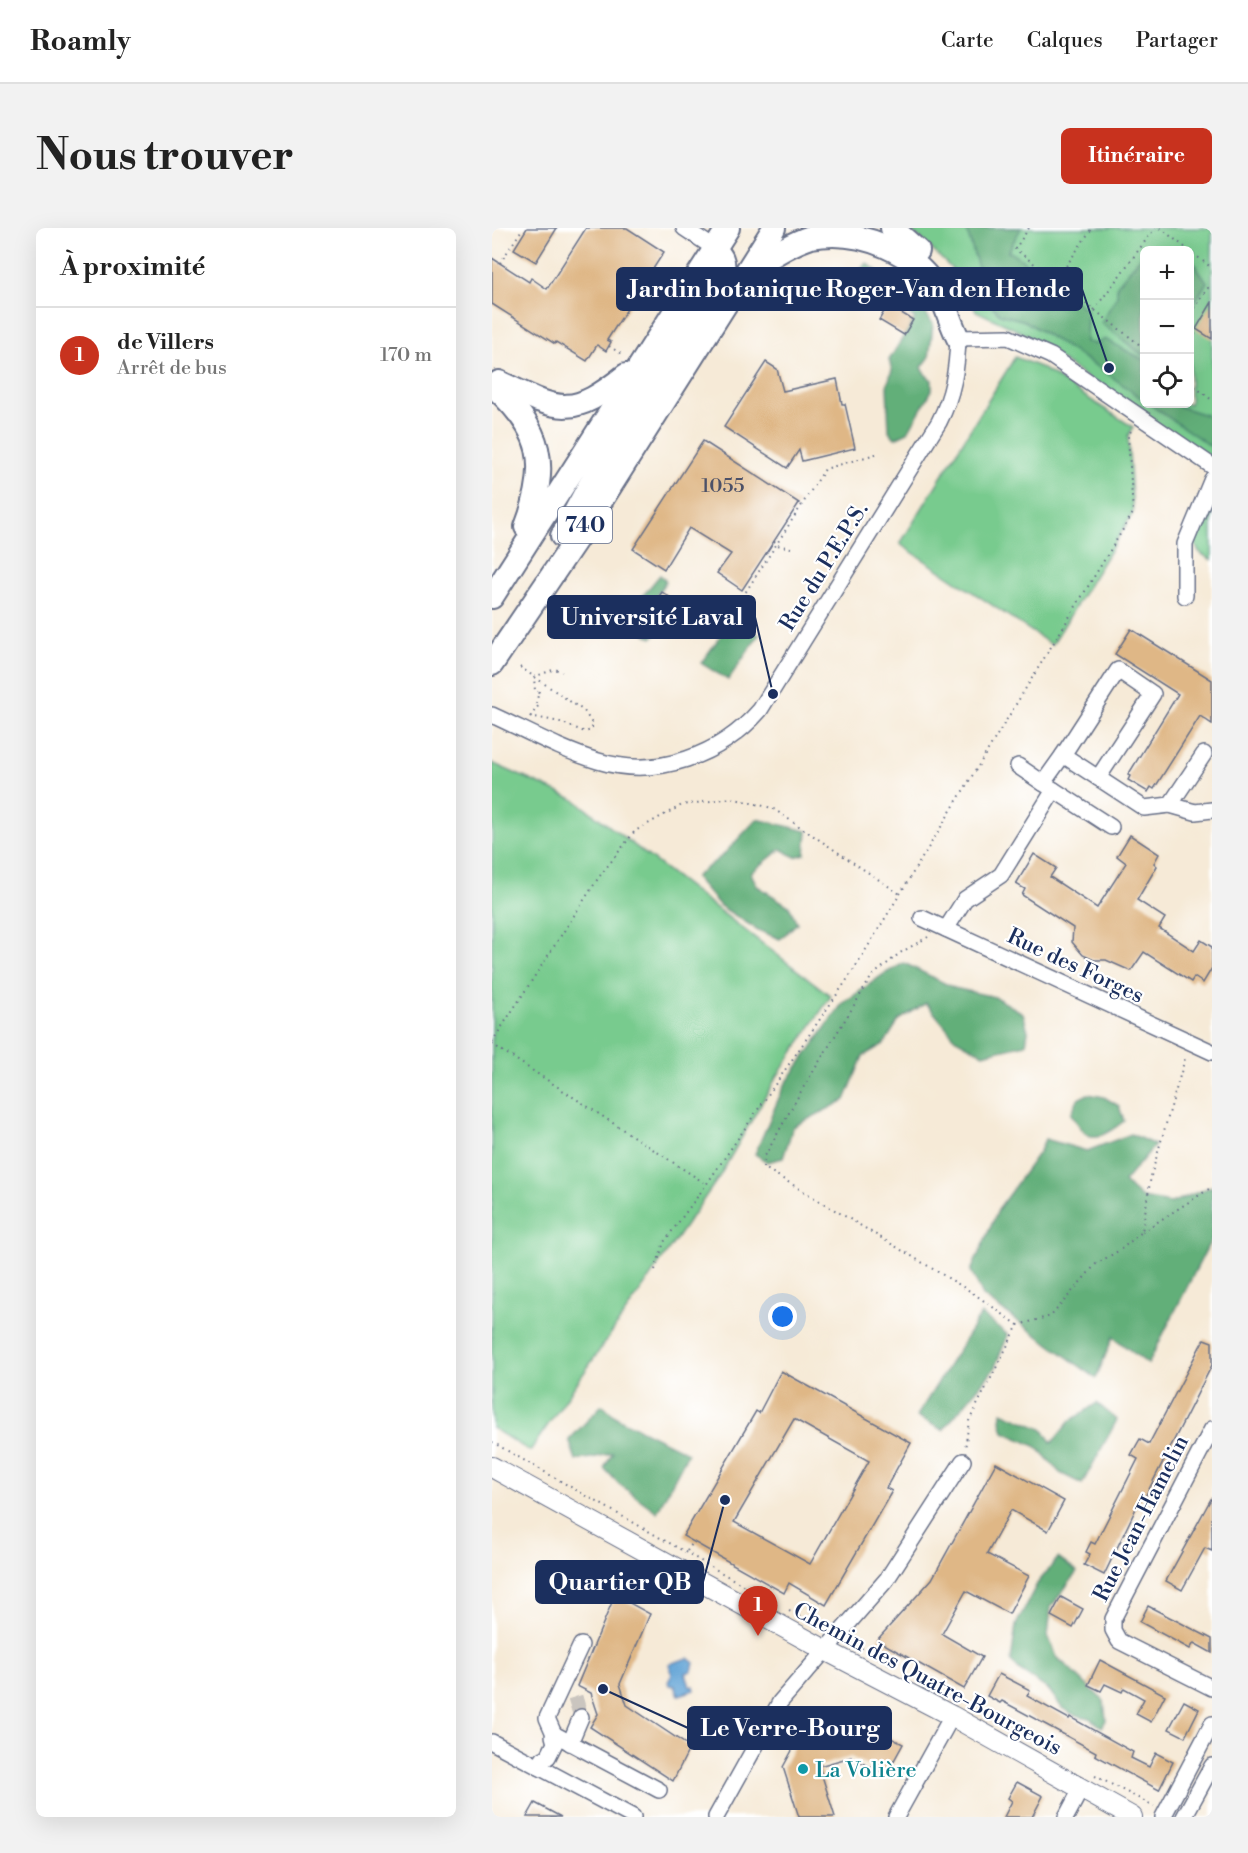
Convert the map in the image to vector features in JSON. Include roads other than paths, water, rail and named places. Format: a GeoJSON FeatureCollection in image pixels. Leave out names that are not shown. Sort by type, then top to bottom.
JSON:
{"type":"FeatureCollection","features":[{"type":"Feature","properties":{"kind":"highway","name":"740"},"geometry":{"type":"LineString","coordinates":[[495,591],[632,359],[728,228]]}},
{"type":"Feature","properties":{"kind":"highway","name":"740"},"geometry":{"type":"LineString","coordinates":[[495,661],[582,531],[774,228]]}},
{"type":"Feature","properties":{"kind":"highway"},"geometry":{"type":"LineString","coordinates":[[892,228],[930,262],[951,291],[958,311],[958,338]]}},
{"type":"Feature","properties":{"kind":"highway"},"geometry":{"type":"LineString","coordinates":[[746,271],[793,244],[809,238],[841,233],[860,235],[889,246],[914,264],[940,295],[958,338]]}},
{"type":"Feature","properties":{"kind":"highway"},"geometry":{"type":"LineString","coordinates":[[495,661],[608,450],[723,271],[722,256],[714,248]]}},
{"type":"Feature","properties":{"kind":"highway"},"geometry":{"type":"LineString","coordinates":[[492,378],[538,401],[551,405],[570,406],[597,398],[632,359]]}},
{"type":"Feature","properties":{"kind":"highway"},"geometry":{"type":"LineString","coordinates":[[492,384],[515,407],[527,424],[536,446],[540,474],[530,518],[517,550],[495,591]]}},
{"type":"Feature","properties":{"kind":"main road","name":"Chemin des Quatre-Bourgeois"},"geometry":{"type":"LineString","coordinates":[[492,1462],[511,1476]]}},
{"type":"Feature","properties":{"kind":"main road","name":"Chemin des Quatre-Bourgeois"},"geometry":{"type":"LineString","coordinates":[[492,1467],[825,1650],[952,1716],[1132,1817]]}},
{"type":"Feature","properties":{"kind":"street"},"geometry":{"type":"LineString","coordinates":[[684,228],[714,248]]}},
{"type":"Feature","properties":{"kind":"street"},"geometry":{"type":"LineString","coordinates":[[958,338],[1008,337],[1051,356],[1212,466]]}},
{"type":"Feature","properties":{"kind":"street","name":"Rue du P.E.P.S."},"geometry":{"type":"LineString","coordinates":[[492,715],[525,721],[597,761],[630,767],[650,767],[687,759],[720,745],[742,730],[760,710],[939,422],[952,390],[957,370],[958,338]]}},
{"type":"Feature","properties":{"kind":"street"},"geometry":{"type":"LineString","coordinates":[[1185,596],[1185,544],[1212,479]]}},
{"type":"Feature","properties":{"kind":"street"},"geometry":{"type":"LineString","coordinates":[[945,929],[964,899],[1001,874],[1063,755],[1118,670],[1154,694],[1098,778]]}},
{"type":"Feature","properties":{"kind":"street"},"geometry":{"type":"LineString","coordinates":[[1170,805],[1204,754]]}},
{"type":"Feature","properties":{"kind":"street"},"geometry":{"type":"LineString","coordinates":[[1063,755],[1144,808],[1170,805],[1195,812],[1212,810]]}},
{"type":"Feature","properties":{"kind":"street"},"geometry":{"type":"LineString","coordinates":[[1018,766],[1112,827]]}},
{"type":"Feature","properties":{"kind":"street","name":"Rue des Forges"},"geometry":{"type":"LineString","coordinates":[[922,918],[1212,1052]]}},
{"type":"Feature","properties":{"kind":"street","name":"Rue Jean-Hamelin"},"geometry":{"type":"LineString","coordinates":[[1212,1429],[1113,1618],[1113,1630],[1119,1641],[1212,1688]]}},
{"type":"Feature","properties":{"kind":"street"},"geometry":{"type":"LineString","coordinates":[[716,1817],[780,1701],[887,1579],[963,1461]]}},
{"type":"Feature","properties":{"kind":"street"},"geometry":{"type":"LineString","coordinates":[[541,1763],[548,1757],[555,1743],[547,1718],[581,1645]]}},
{"type":"Feature","properties":{"kind":"street"},"geometry":{"type":"LineString","coordinates":[[560,1691],[575,1697]]}},
{"type":"Feature","properties":{"kind":"street"},"geometry":{"type":"LineString","coordinates":[[896,1817],[952,1716]]}},
{"type":"Feature","properties":{"kind":"street"},"geometry":{"type":"LineString","coordinates":[[570,1743],[581,1718]]}},
{"type":"Feature","properties":{"kind":"street"},"geometry":{"type":"LineString","coordinates":[[1163,1817],[1212,1724]]}},
{"type":"Feature","properties":{"kind":"street"},"geometry":{"type":"LineString","coordinates":[[553,1735],[659,1790]]}},
{"type":"Feature","properties":{"kind":"street"},"geometry":{"type":"LineString","coordinates":[[492,1742],[541,1763],[633,1817]]}},
{"type":"Feature","properties":{"kind":"street"},"geometry":{"type":"LineString","coordinates":[[1184,1817],[1212,1766]]}},
{"type":"Feature","properties":{"kind":"street"},"geometry":{"type":"LineString","coordinates":[[1066,1817],[1081,1789]]}},
{"type":"Feature","properties":{"kind":"water"},"geometry":{"type":"Polygon","coordinates":[[[688,1658],[694,1663],[692,1671],[686,1673],[690,1687],[694,1686],[695,1690],[679,1695],[675,1686],[668,1682],[672,1674],[669,1664],[688,1658]]]}},
{"type":"Feature","properties":{"kind":"tunnel"},"geometry":{"type":"LineString","coordinates":[[575,1697],[581,1717]]}},
{"type":"Feature","properties":{"kind":"place","name":"Jardin botanique Roger-Van den Hende"},"geometry":{"type":"Point","coordinates":[1109,368]}},
{"type":"Feature","properties":{"kind":"place","name":"Université Laval"},"geometry":{"type":"Point","coordinates":[773,694]}},
{"type":"Feature","properties":{"kind":"place","name":"Quartier QB"},"geometry":{"type":"Point","coordinates":[725,1500]}},
{"type":"Feature","properties":{"kind":"place","name":"de Villers"},"geometry":{"type":"Point","coordinates":[758,1636]}},
{"type":"Feature","properties":{"kind":"place","name":"Le Verre-Bourg"},"geometry":{"type":"Point","coordinates":[603,1689]}},
{"type":"Feature","properties":{"kind":"place","name":"La Volière"},"geometry":{"type":"Point","coordinates":[803,1769]}}]}
